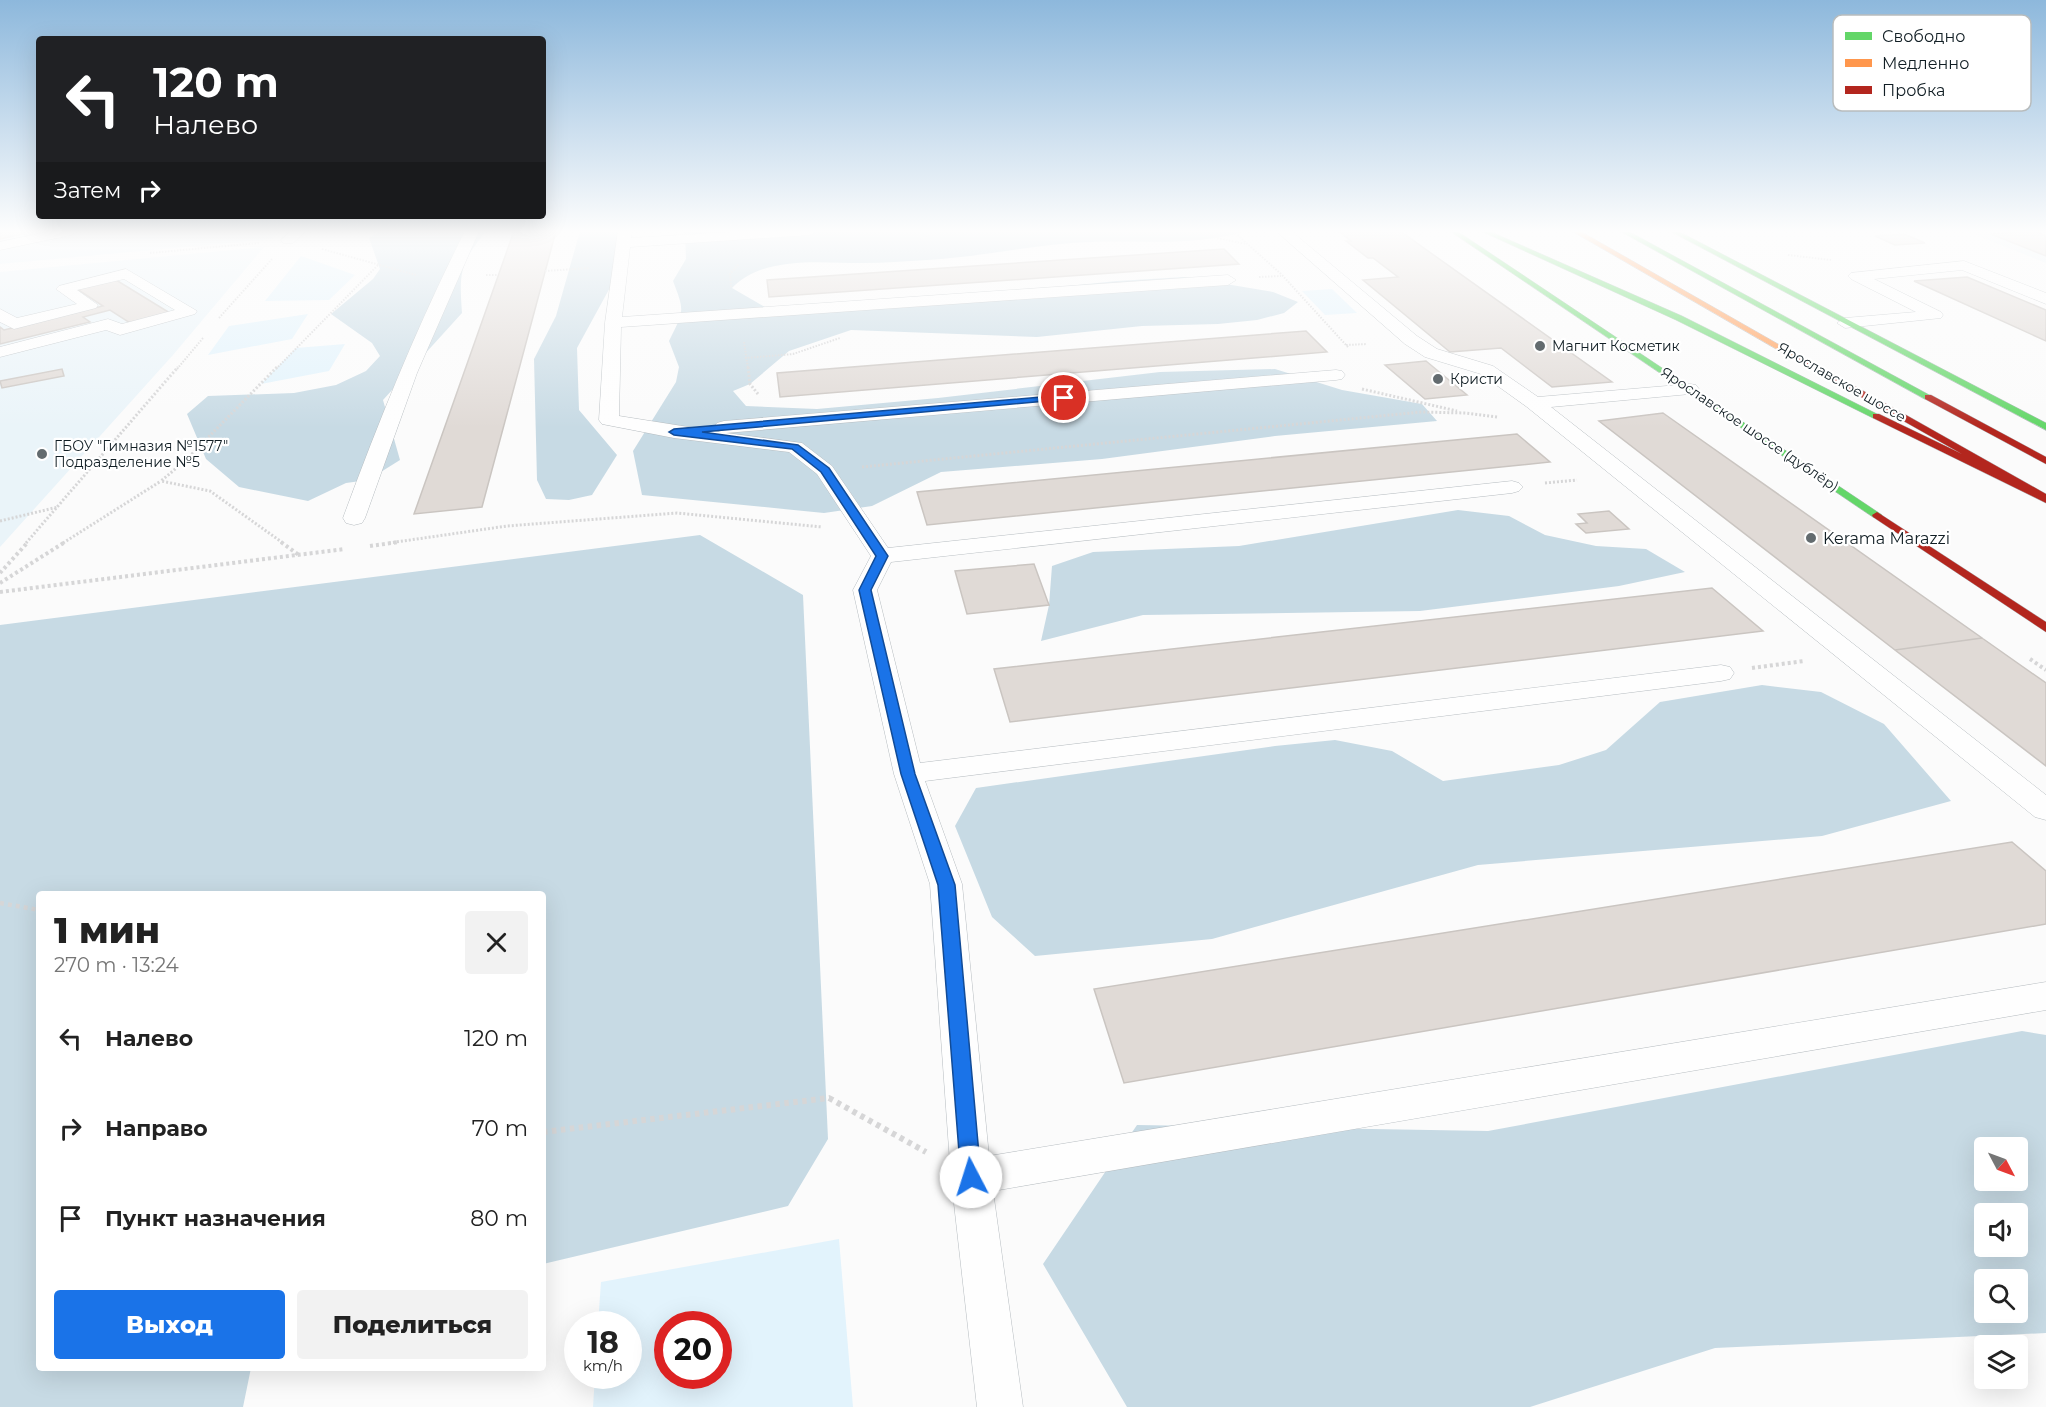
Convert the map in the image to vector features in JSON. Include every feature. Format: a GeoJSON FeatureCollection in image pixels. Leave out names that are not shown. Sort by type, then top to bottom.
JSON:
{"type":"FeatureCollection","features":[{"type":"Feature","properties":{"kind":"street","name":"Ярославское шоссе (дублёр)"},"geometry":{"type":"LineString","coordinates":[[1551,297],[2046,628]]}},
{"type":"Feature","properties":{"kind":"street"},"geometry":{"type":"LineString","coordinates":[[1631,297],[2046,499]]}},
{"type":"Feature","properties":{"kind":"street","name":"Ярославское шоссе"},"geometry":{"type":"LineString","coordinates":[[1690,297],[2046,499]]}},
{"type":"Feature","properties":{"kind":"street","name":"Ярославское шоссе"},"geometry":{"type":"LineString","coordinates":[[1744,297],[2046,461]]}},
{"type":"Feature","properties":{"kind":"street"},"geometry":{"type":"LineString","coordinates":[[1796,297],[2046,427]]}},
{"type":"Feature","properties":{"kind":"lane"},"geometry":{"type":"LineString","coordinates":[[0,314],[14,324],[90,305],[76,297]]}},
{"type":"Feature","properties":{"kind":"lane"},"geometry":{"type":"LineString","coordinates":[[0,352],[108,324],[120,330],[189,311],[165,297]]}},
{"type":"Feature","properties":{"kind":"lane"},"geometry":{"type":"LineString","coordinates":[[354,518],[441,297]]}},
{"type":"Feature","properties":{"kind":"lane"},"geometry":{"type":"LineString","coordinates":[[617,297],[613,323],[609,420],[674,432],[795,447],[825,470],[882,556]]}},
{"type":"Feature","properties":{"kind":"lane"},"geometry":{"type":"LineString","coordinates":[[613,323],[990,297]]}},
{"type":"Feature","properties":{"kind":"lane"},"geometry":{"type":"LineString","coordinates":[[1360,297],[1431,354],[1487,370],[1534,403],[2046,810]]}},
{"type":"Feature","properties":{"kind":"lane"},"geometry":{"type":"LineString","coordinates":[[1845,323],[1935,315],[1898,297]]}},
{"type":"Feature","properties":{"kind":"lane"},"geometry":{"type":"LineString","coordinates":[[66,335],[85,349]]}},
{"type":"Feature","properties":{"kind":"lane"},"geometry":{"type":"LineString","coordinates":[[674,432],[1336,375]]}},
{"type":"Feature","properties":{"kind":"lane"},"geometry":{"type":"LineString","coordinates":[[1534,403],[1690,389]]}},
{"type":"Feature","properties":{"kind":"lane"},"geometry":{"type":"LineString","coordinates":[[882,556],[1512,486]]}},
{"type":"Feature","properties":{"kind":"lane"},"geometry":{"type":"LineString","coordinates":[[882,556],[865,590],[908,774],[946,885],[971,1177],[1000,1407]]}},
{"type":"Feature","properties":{"kind":"lane"},"geometry":{"type":"LineString","coordinates":[[908,774],[1721,672]]}},
{"type":"Feature","properties":{"kind":"lane"},"geometry":{"type":"LineString","coordinates":[[971,1177],[2046,996]]}},
{"type":"Feature","properties":{"kind":"path"},"geometry":{"type":"LineString","coordinates":[[219,319],[239,297]]}},
{"type":"Feature","properties":{"kind":"path"},"geometry":{"type":"LineString","coordinates":[[0,583],[161,481],[186,460],[348,297]]}},
{"type":"Feature","properties":{"kind":"path"},"geometry":{"type":"LineString","coordinates":[[1302,297],[1346,345]]}},
{"type":"Feature","properties":{"kind":"path"},"geometry":{"type":"LineString","coordinates":[[0,573],[204,337]]}},
{"type":"Feature","properties":{"kind":"path"},"geometry":{"type":"LineString","coordinates":[[1336,375],[1352,387],[1466,413],[1498,417]]}},
{"type":"Feature","properties":{"kind":"path"},"geometry":{"type":"LineString","coordinates":[[825,470],[1421,412],[1466,413]]}},
{"type":"Feature","properties":{"kind":"path"},"geometry":{"type":"LineString","coordinates":[[1512,486],[1625,475]]}},
{"type":"Feature","properties":{"kind":"path"},"geometry":{"type":"LineString","coordinates":[[161,481],[210,491],[300,556]]}},
{"type":"Feature","properties":{"kind":"path"},"geometry":{"type":"LineString","coordinates":[[0,521],[59,507]]}},
{"type":"Feature","properties":{"kind":"path"},"geometry":{"type":"LineString","coordinates":[[369,546],[507,526],[677,513],[864,531]]}},
{"type":"Feature","properties":{"kind":"path"},"geometry":{"type":"LineString","coordinates":[[0,592],[346,549]]}},
{"type":"Feature","properties":{"kind":"path"},"geometry":{"type":"LineString","coordinates":[[1721,672],[1851,655]]}},
{"type":"Feature","properties":{"kind":"path"},"geometry":{"type":"LineString","coordinates":[[0,903],[36,909]]}},
{"type":"Feature","properties":{"kind":"path"},"geometry":{"type":"LineString","coordinates":[[546,1132],[828,1098],[971,1177]]}},
{"type":"Feature","properties":{"kind":"shaded area"},"geometry":{"type":"Polygon","coordinates":[[[0,297],[222,297],[173,355],[0,547],[0,297]]]}},
{"type":"Feature","properties":{"kind":"shaded area"},"geometry":{"type":"Polygon","coordinates":[[[268,297],[332,297],[329,300],[265,301],[268,297]]]}},
{"type":"Feature","properties":{"kind":"shaded area"},"geometry":{"type":"Polygon","coordinates":[[[352,297],[461,297],[462,313],[383,400],[400,460],[368,480],[346,483],[308,501],[239,487],[206,459],[187,414],[208,396],[294,393],[336,385],[366,371],[380,356],[372,343],[331,314],[352,297]]]}},
{"type":"Feature","properties":{"kind":"shaded area"},"geometry":{"type":"Polygon","coordinates":[[[561,297],[605,297],[577,348],[579,410],[617,455],[592,495],[569,500],[546,499],[537,480],[534,359],[556,316],[561,297]]]}},
{"type":"Feature","properties":{"kind":"shaded area"},"geometry":{"type":"Polygon","coordinates":[[[679,297],[747,297],[765,307],[795,309],[963,297],[1285,297],[1298,302],[1284,313],[1257,320],[1218,324],[1142,326],[1037,337],[851,330],[789,351],[750,384],[733,391],[746,406],[817,409],[938,398],[1160,372],[1275,369],[1342,390],[1422,404],[1437,421],[1275,436],[1102,459],[941,472],[872,506],[824,513],[642,495],[633,451],[676,382],[679,367],[669,341],[680,317],[679,297]]]}},
{"type":"Feature","properties":{"kind":"shaded area"},"geometry":{"type":"Polygon","coordinates":[[[1307,297],[1340,297],[1357,313],[1325,315],[1307,297]]]}},
{"type":"Feature","properties":{"kind":"shaded area"},"geometry":{"type":"Polygon","coordinates":[[[308,314],[292,339],[208,355],[229,326],[308,314]]]}},
{"type":"Feature","properties":{"kind":"shaded area"},"geometry":{"type":"Polygon","coordinates":[[[345,344],[329,371],[261,384],[296,348],[345,344]]]}},
{"type":"Feature","properties":{"kind":"shaded area"},"geometry":{"type":"Polygon","coordinates":[[[1458,510],[1509,516],[1545,535],[1596,546],[1646,549],[1685,572],[1619,586],[1420,611],[1143,615],[1041,641],[1049,605],[1052,566],[1093,552],[1239,546],[1458,510]]]}},
{"type":"Feature","properties":{"kind":"shaded area"},"geometry":{"type":"Polygon","coordinates":[[[700,535],[803,595],[828,1139],[788,1206],[546,1263],[546,891],[36,891],[36,1371],[250,1371],[243,1407],[0,1407],[0,625],[700,535]]]}},
{"type":"Feature","properties":{"kind":"shaded area"},"geometry":{"type":"Polygon","coordinates":[[[1762,685],[1821,692],[1884,724],[1951,801],[1822,836],[1478,865],[1212,939],[1035,956],[992,917],[955,826],[976,788],[1275,746],[1335,740],[1392,751],[1443,781],[1559,765],[1606,750],[1660,702],[1762,685]]]}},
{"type":"Feature","properties":{"kind":"shaded area"},"geometry":{"type":"Polygon","coordinates":[[[2022,1031],[2046,1035],[2046,1333],[1715,1348],[1530,1407],[1127,1407],[1043,1264],[1137,1125],[1488,1131],[2022,1031]]]}},
{"type":"Feature","properties":{"kind":"shaded area"},"geometry":{"type":"Polygon","coordinates":[[[839,1239],[853,1407],[593,1407],[594,1389],[642,1389],[642,1311],[599,1311],[601,1282],[839,1239]]]}},
{"type":"Feature","properties":{"kind":"building"},"geometry":{"type":"Polygon","coordinates":[[[89,297],[143,297],[170,313],[130,323],[110,310],[83,317],[90,322],[0,344],[0,327],[4,330],[103,306],[89,297]]]}},
{"type":"Feature","properties":{"kind":"building"},"geometry":{"type":"Polygon","coordinates":[[[491,297],[538,297],[482,507],[414,514],[491,297]]]}},
{"type":"Feature","properties":{"kind":"building"},"geometry":{"type":"Polygon","coordinates":[[[1383,297],[1492,297],[1612,382],[1552,387],[1501,348],[1450,352],[1383,297]]]}},
{"type":"Feature","properties":{"kind":"building"},"geometry":{"type":"Polygon","coordinates":[[[1948,297],[2014,297],[2046,310],[2046,341],[1948,297]]]}},
{"type":"Feature","properties":{"kind":"building"},"geometry":{"type":"Polygon","coordinates":[[[1306,331],[1327,352],[780,397],[777,373],[1306,331]]]}},
{"type":"Feature","properties":{"kind":"building"},"geometry":{"type":"Polygon","coordinates":[[[1426,361],[1467,395],[1425,399],[1385,365],[1426,361]]]}},
{"type":"Feature","properties":{"kind":"building"},"geometry":{"type":"Polygon","coordinates":[[[62,369],[64,376],[2,388],[0,381],[62,369]]]}},
{"type":"Feature","properties":{"kind":"building"},"geometry":{"type":"Polygon","coordinates":[[[1663,413],[1982,638],[1895,650],[1599,421],[1663,413]]]}},
{"type":"Feature","properties":{"kind":"building"},"geometry":{"type":"Polygon","coordinates":[[[1517,434],[1550,462],[927,525],[917,492],[1517,434]]]}},
{"type":"Feature","properties":{"kind":"building"},"geometry":{"type":"Polygon","coordinates":[[[1609,511],[1629,529],[1586,533],[1576,524],[1587,523],[1578,514],[1609,511]]]}},
{"type":"Feature","properties":{"kind":"building"},"geometry":{"type":"Polygon","coordinates":[[[1034,564],[1049,605],[967,614],[955,571],[1034,564]]]}},
{"type":"Feature","properties":{"kind":"building"},"geometry":{"type":"Polygon","coordinates":[[[1712,588],[1763,631],[1010,722],[994,669],[1712,588]]]}},
{"type":"Feature","properties":{"kind":"building"},"geometry":{"type":"Polygon","coordinates":[[[1982,638],[2046,683],[2046,766],[1895,650],[1982,638]]]}},
{"type":"Feature","properties":{"kind":"building"},"geometry":{"type":"Polygon","coordinates":[[[2012,842],[2046,871],[2046,924],[1124,1083],[1094,989],[2012,842]]]}},
{"type":"Feature","properties":{"kind":"traffic: fast"},"geometry":{"type":"LineString","coordinates":[[1551,297],[1877,515]]}},
{"type":"Feature","properties":{"kind":"traffic: fast"},"geometry":{"type":"LineString","coordinates":[[1631,297],[1876,416]]}},
{"type":"Feature","properties":{"kind":"traffic: fast"},"geometry":{"type":"LineString","coordinates":[[1744,297],[1928,397]]}},
{"type":"Feature","properties":{"kind":"traffic: fast"},"geometry":{"type":"LineString","coordinates":[[1798,297],[2046,427]]}},
{"type":"Feature","properties":{"kind":"traffic: slow"},"geometry":{"type":"LineString","coordinates":[[1691,297],[1802,360]]}},
{"type":"Feature","properties":{"kind":"traffic: jam"},"geometry":{"type":"LineString","coordinates":[[1802,360],[2046,498]]}},
{"type":"Feature","properties":{"kind":"traffic: jam"},"geometry":{"type":"LineString","coordinates":[[1928,397],[2046,461]]}},
{"type":"Feature","properties":{"kind":"traffic: jam"},"geometry":{"type":"LineString","coordinates":[[1876,416],[2046,500]]}},
{"type":"Feature","properties":{"kind":"traffic: jam"},"geometry":{"type":"LineString","coordinates":[[1877,515],[2046,628]]}},
{"type":"Feature","properties":{"kind":"place","name":"Магнит Косметик"},"geometry":{"type":"Point","coordinates":[1540,346]}},
{"type":"Feature","properties":{"kind":"place","name":"Кристи"},"geometry":{"type":"Point","coordinates":[1438,379]}},
{"type":"Feature","properties":{"kind":"place","name":"ГБОУ \"Гимназия №1577\" Подразделение №5"},"geometry":{"type":"Point","coordinates":[42,454]}},
{"type":"Feature","properties":{"kind":"place","name":"Kerama Marazzi"},"geometry":{"type":"Point","coordinates":[1811,538]}},
{"type":"Feature","properties":{"kind":"route"},"geometry":{"type":"LineString","coordinates":[[971,1177],[946,885],[908,774],[865,590],[882,556],[825,470],[795,447],[674,432],[1064,398]]}}]}
